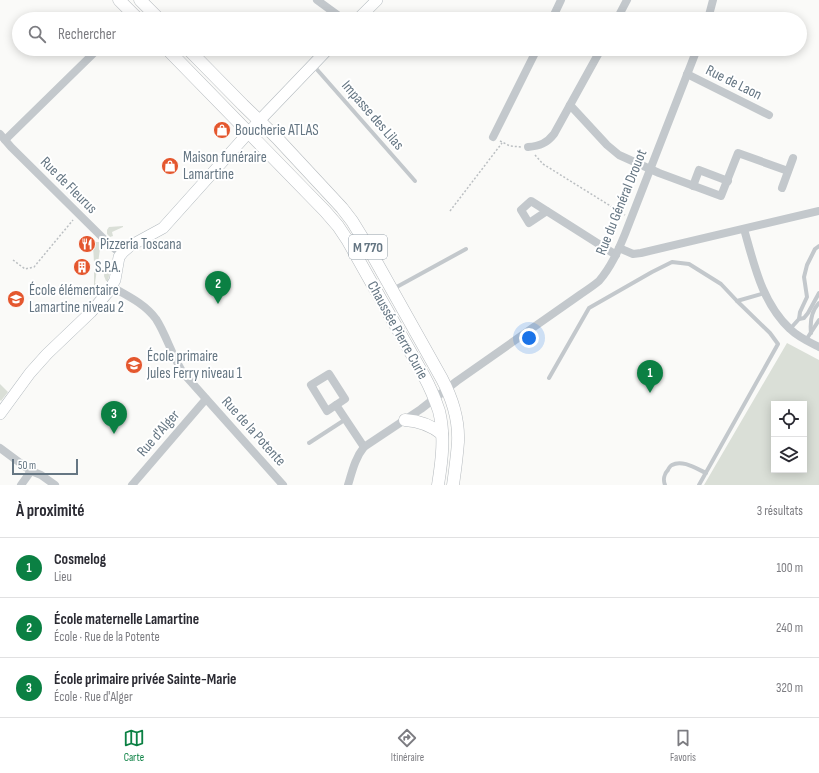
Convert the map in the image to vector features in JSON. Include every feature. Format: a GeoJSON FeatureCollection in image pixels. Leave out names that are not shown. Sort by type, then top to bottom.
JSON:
{"type":"FeatureCollection","features":[{"type":"Feature","properties":{"kind":"main road"},"geometry":{"type":"LineString","coordinates":[[119,0],[128,12]]}},
{"type":"Feature","properties":{"kind":"main road"},"geometry":{"type":"LineString","coordinates":[[140,0],[152,12]]}},
{"type":"Feature","properties":{"kind":"main road","name":"Chaussée Pierre Curie"},"geometry":{"type":"LineString","coordinates":[[174,56],[325,212],[343,234],[418,365],[434,398]]}},
{"type":"Feature","properties":{"kind":"main road","name":"Chaussée Pierre Curie"},"geometry":{"type":"LineString","coordinates":[[195,56],[277,138],[345,212],[360,233],[447,388]]}},
{"type":"Feature","properties":{"kind":"main road","name":"M 770"},"geometry":{"type":"LineString","coordinates":[[447,388],[454,407],[458,432],[458,448],[453,485]]}},
{"type":"Feature","properties":{"kind":"main road","name":"M 770"},"geometry":{"type":"LineString","coordinates":[[434,398],[439,412],[442,434],[442,454],[438,485]]}},
{"type":"Feature","properties":{"kind":"main road"},"geometry":{"type":"LineString","coordinates":[[404,420],[416,421],[425,424],[435,428],[442,434]]}},
{"type":"Feature","properties":{"kind":"street"},"geometry":{"type":"LineString","coordinates":[[317,0],[333,12]]}},
{"type":"Feature","properties":{"kind":"street"},"geometry":{"type":"LineString","coordinates":[[365,12],[377,0]]}},
{"type":"Feature","properties":{"kind":"street"},"geometry":{"type":"LineString","coordinates":[[555,12],[561,0]]}},
{"type":"Feature","properties":{"kind":"street"},"geometry":{"type":"LineString","coordinates":[[621,12],[628,0]]}},
{"type":"Feature","properties":{"kind":"street"},"geometry":{"type":"LineString","coordinates":[[710,12],[713,0]]}},
{"type":"Feature","properties":{"kind":"street"},"geometry":{"type":"LineString","coordinates":[[2,137],[90,56]]}},
{"type":"Feature","properties":{"kind":"street"},"geometry":{"type":"LineString","coordinates":[[0,414],[30,373],[47,354],[104,298],[112,287],[121,254],[127,248],[161,230],[168,224],[248,133],[321,56]]}},
{"type":"Feature","properties":{"kind":"street"},"geometry":{"type":"LineString","coordinates":[[493,137],[534,56]]}},
{"type":"Feature","properties":{"kind":"street"},"geometry":{"type":"LineString","coordinates":[[528,147],[539,146],[548,141],[554,134],[597,56]]}},
{"type":"Feature","properties":{"kind":"street","name":"Rue du Général Drouot"},"geometry":{"type":"LineString","coordinates":[[348,485],[356,459],[364,447],[594,285],[606,272],[617,252],[631,218],[694,56]]}},
{"type":"Feature","properties":{"kind":"street","name":"Rue de Laon"},"geometry":{"type":"LineString","coordinates":[[687,74],[769,115]]}},
{"type":"Feature","properties":{"kind":"street"},"geometry":{"type":"LineString","coordinates":[[570,105],[619,155],[650,169],[721,196],[738,153],[788,171]]}},
{"type":"Feature","properties":{"kind":"street","name":"Rue de Fleurus"},"geometry":{"type":"LineString","coordinates":[[2,137],[78,214],[121,254]]}},
{"type":"Feature","properties":{"kind":"street"},"geometry":{"type":"LineString","coordinates":[[782,188],[793,158]]}},
{"type":"Feature","properties":{"kind":"street"},"geometry":{"type":"LineString","coordinates":[[693,186],[699,170],[728,181]]}},
{"type":"Feature","properties":{"kind":"street"},"geometry":{"type":"LineString","coordinates":[[547,211],[617,252],[639,254],[819,211]]}},
{"type":"Feature","properties":{"kind":"street"},"geometry":{"type":"LineString","coordinates":[[744,228],[759,278],[774,309],[790,329],[808,337],[819,347]]}},
{"type":"Feature","properties":{"kind":"street","name":"Rue de la Potente"},"geometry":{"type":"LineString","coordinates":[[112,287],[140,303],[153,315],[181,369],[283,485]]}},
{"type":"Feature","properties":{"kind":"street"},"geometry":{"type":"LineString","coordinates":[[329,374],[345,399],[336,405],[327,411],[311,385],[329,374]]}},
{"type":"Feature","properties":{"kind":"street","name":"Rue d'Alger"},"geometry":{"type":"LineString","coordinates":[[132,485],[206,399]]}},
{"type":"Feature","properties":{"kind":"street"},"geometry":{"type":"LineString","coordinates":[[336,405],[364,447]]}},
{"type":"Feature","properties":{"kind":"street"},"geometry":{"type":"LineString","coordinates":[[0,448],[31,471],[42,475],[55,485]]}},
{"type":"Feature","properties":{"kind":"street"},"geometry":{"type":"LineString","coordinates":[[21,485],[31,471]]}},
{"type":"Feature","properties":{"kind":"lane","name":"Impasse des Lilas"},"geometry":{"type":"LineString","coordinates":[[312,65],[415,181]]}},
{"type":"Feature","properties":{"kind":"lane"},"geometry":{"type":"LineString","coordinates":[[799,319],[800,312],[807,297],[804,277],[807,265],[819,246]]}},
{"type":"Feature","properties":{"kind":"lane"},"geometry":{"type":"LineString","coordinates":[[392,289],[466,249]]}},
{"type":"Feature","properties":{"kind":"lane"},"geometry":{"type":"LineString","coordinates":[[549,378],[589,308],[652,272],[672,262],[688,264],[721,284],[770,333],[778,344],[699,485]]}},
{"type":"Feature","properties":{"kind":"lane"},"geometry":{"type":"LineString","coordinates":[[737,301],[765,293]]}},
{"type":"Feature","properties":{"kind":"lane"},"geometry":{"type":"LineString","coordinates":[[790,329],[799,319],[804,318],[819,293]]}},
{"type":"Feature","properties":{"kind":"lane"},"geometry":{"type":"LineString","coordinates":[[808,337],[810,322],[816,306],[819,303]]}},
{"type":"Feature","properties":{"kind":"lane"},"geometry":{"type":"LineString","coordinates":[[808,337],[819,320]]}},
{"type":"Feature","properties":{"kind":"lane"},"geometry":{"type":"LineString","coordinates":[[309,443],[346,419]]}},
{"type":"Feature","properties":{"kind":"lane"},"geometry":{"type":"LineString","coordinates":[[665,485],[665,473],[672,465],[681,463],[690,465],[706,473]]}},
{"type":"Feature","properties":{"kind":"path"},"geometry":{"type":"LineString","coordinates":[[493,137],[510,146],[528,147],[543,164],[631,218]]}},
{"type":"Feature","properties":{"kind":"path"},"geometry":{"type":"LineString","coordinates":[[450,211],[502,143]]}},
{"type":"Feature","properties":{"kind":"path"},"geometry":{"type":"LineString","coordinates":[[13,260],[25,269],[34,267],[78,214]]}},
{"type":"Feature","properties":{"kind":"shaded area"},"geometry":{"type":"Polygon","coordinates":[[[123,226],[112,232],[113,236],[110,237],[107,234],[109,227],[123,226]]]}},
{"type":"Feature","properties":{"kind":"shaded area"},"geometry":{"type":"Polygon","coordinates":[[[100,242],[104,245],[104,249],[100,249],[98,263],[94,262],[93,244],[100,242]]]}},
{"type":"Feature","properties":{"kind":"shaded area"},"geometry":{"type":"Polygon","coordinates":[[[106,261],[112,262],[108,281],[106,281],[104,276],[106,261]]]}},
{"type":"Feature","properties":{"kind":"shaded area"},"geometry":{"type":"Polygon","coordinates":[[[94,269],[97,269],[95,283],[99,284],[100,289],[98,291],[94,286],[94,269]]]}},
{"type":"Feature","properties":{"kind":"shaded area"},"geometry":{"type":"Polygon","coordinates":[[[787,343],[819,360],[819,485],[704,485],[787,343]]]}},
{"type":"Feature","properties":{"kind":"shaded area"},"geometry":{"type":"Polygon","coordinates":[[[0,384],[8,392],[1,401],[0,400],[0,384]]]}},
{"type":"Feature","properties":{"kind":"place","name":"Boucherie ATLAS"},"geometry":{"type":"Point","coordinates":[222,130]}},
{"type":"Feature","properties":{"kind":"place","name":"Maison funéraire Lamartine"},"geometry":{"type":"Point","coordinates":[170,166]}},
{"type":"Feature","properties":{"kind":"place","name":"Pizzeria Toscana"},"geometry":{"type":"Point","coordinates":[87,244]}},
{"type":"Feature","properties":{"kind":"place","name":"S.P.A."},"geometry":{"type":"Point","coordinates":[82,267]}},
{"type":"Feature","properties":{"kind":"place","name":"École élémentaire Lamartine niveau 2"},"geometry":{"type":"Point","coordinates":[16,299]}},
{"type":"Feature","properties":{"kind":"place","name":"École maternelle Lamartine"},"geometry":{"type":"Point","coordinates":[218,304]}},
{"type":"Feature","properties":{"kind":"place","name":"École primaire Jules Ferry niveau 1"},"geometry":{"type":"Point","coordinates":[134,365]}},
{"type":"Feature","properties":{"kind":"place","name":"Cosmelog"},"geometry":{"type":"Point","coordinates":[650,393]}},
{"type":"Feature","properties":{"kind":"place","name":"École primaire privée Sainte-Marie"},"geometry":{"type":"Point","coordinates":[114,434]}}]}
